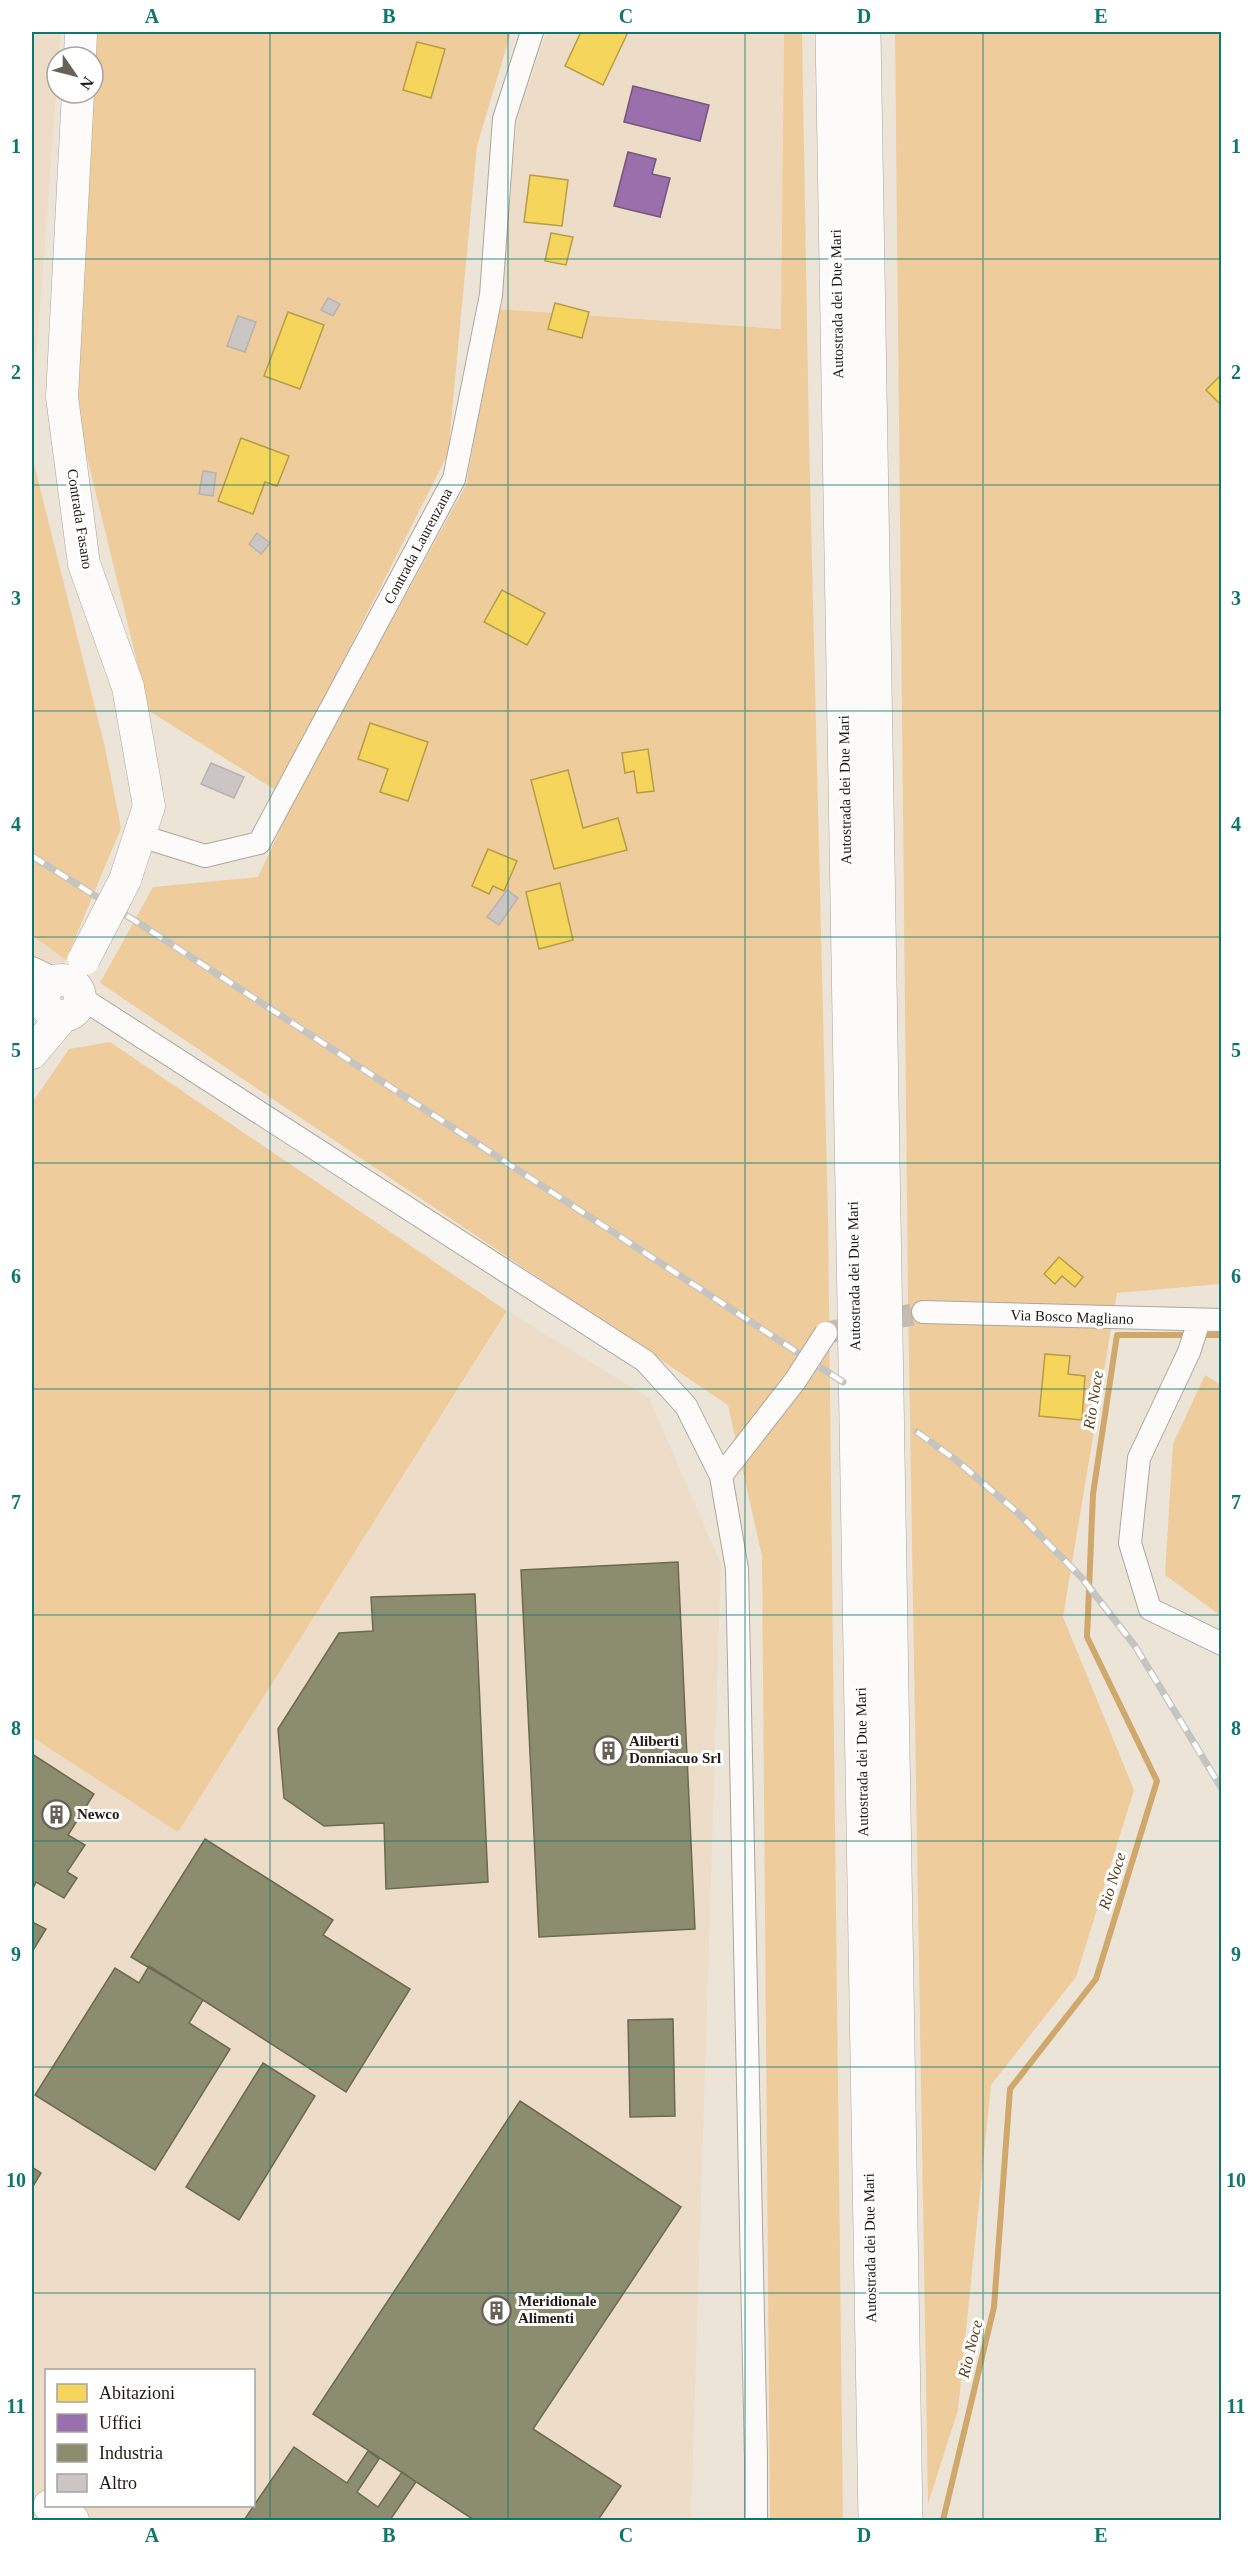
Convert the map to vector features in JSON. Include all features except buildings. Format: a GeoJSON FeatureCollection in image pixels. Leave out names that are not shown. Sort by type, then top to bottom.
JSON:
{"type":"FeatureCollection","features":[{"type":"Feature","properties":{"kind":"highway","name":"Autostrada dei Due Mari"},"geometry":{"type":"LineString","coordinates":[[832,32],[875,2520]]}},
{"type":"Feature","properties":{"kind":"highway","name":"Autostrada dei Due Mari"},"geometry":{"type":"LineString","coordinates":[[864,32],[906,2520]]}},
{"type":"Feature","properties":{"kind":"main road","name":"Contrada Fasano"},"geometry":{"type":"LineString","coordinates":[[63,993],[125,880],[149,806],[128,687],[84,564],[62,397],[77,105]]}},
{"type":"Feature","properties":{"kind":"main road"},"geometry":{"type":"LineString","coordinates":[[32,1046],[63,993]]}},
{"type":"Feature","properties":{"kind":"main road"},"geometry":{"type":"LineString","coordinates":[[32,1053],[63,993]]}},
{"type":"Feature","properties":{"kind":"main road"},"geometry":{"type":"LineString","coordinates":[[32,2495],[45,2503]]}},
{"type":"Feature","properties":{"kind":"main road"},"geometry":{"type":"LineString","coordinates":[[51,2507],[73,2520]]}},
{"type":"Feature","properties":{"kind":"street","name":"Contrada Laurenzana"},"geometry":{"type":"LineString","coordinates":[[141,836],[205,856],[260,843],[454,479],[491,295],[504,119],[532,32]]}},
{"type":"Feature","properties":{"kind":"street"},"geometry":{"type":"LineString","coordinates":[[32,968],[63,993],[143,1038],[645,1361],[686,1406],[721,1476],[737,1569],[756,2520]]}},
{"type":"Feature","properties":{"kind":"street","name":"Via Bosco Magliano"},"geometry":{"type":"LineString","coordinates":[[923,1312],[1210,1321]]}},
{"type":"Feature","properties":{"kind":"street"},"geometry":{"type":"LineString","coordinates":[[1210,1321],[1189,1352],[1139,1458],[1130,1543],[1150,1609],[1221,1644]]}},
{"type":"Feature","properties":{"kind":"street"},"geometry":{"type":"LineString","coordinates":[[721,1476],[795,1382],[826,1332]]}},
{"type":"Feature","properties":{"kind":"shaded area"},"geometry":{"type":"Polygon","coordinates":[[[32,32],[61,32],[60,45],[45,45],[45,105],[55,105],[32,415],[32,32]]]}},
{"type":"Feature","properties":{"kind":"shaded area"},"geometry":{"type":"Polygon","coordinates":[[[97,32],[511,32],[477,146],[448,454],[277,791],[149,711],[76,412],[93,105],[105,105],[105,45],[96,45],[97,32]]]}},
{"type":"Feature","properties":{"kind":"shaded area"},"geometry":{"type":"Polygon","coordinates":[[[547,32],[784,32],[782,329],[497,309],[518,115],[547,32]]]}},
{"type":"Feature","properties":{"kind":"shaded area"},"geometry":{"type":"Polygon","coordinates":[[[784,32],[802,32],[809,438],[828,1217],[843,2520],[770,2520],[762,1556],[728,1405],[100,983],[153,887],[258,877],[297,794],[466,485],[497,309],[781,329],[784,32]]]}},
{"type":"Feature","properties":{"kind":"shaded area"},"geometry":{"type":"Polygon","coordinates":[[[895,32],[1222,32],[1221,1284],[1117,1293],[1063,1617],[1134,1790],[1076,1977],[991,2085],[958,2410],[928,2504],[908,1301],[895,32]]]}},
{"type":"Feature","properties":{"kind":"shaded area"},"geometry":{"type":"Polygon","coordinates":[[[32,456],[104,743],[121,828],[66,960],[32,935],[32,456]]]}},
{"type":"Feature","properties":{"kind":"shaded area"},"geometry":{"type":"Polygon","coordinates":[[[32,934],[66,960],[32,1011],[32,934]]]}},
{"type":"Feature","properties":{"kind":"shaded area"},"geometry":{"type":"Polygon","coordinates":[[[110,1042],[507,1311],[178,1832],[32,1737],[32,1103],[69,1049],[110,1042]]]}},
{"type":"Feature","properties":{"kind":"shaded area"},"geometry":{"type":"Polygon","coordinates":[[[508,1311],[649,1398],[721,1564],[691,2520],[32,2520],[32,1737],[178,1831],[508,1311]]]}},
{"type":"Feature","properties":{"kind":"shaded area"},"geometry":{"type":"Polygon","coordinates":[[[1205,1375],[1221,1385],[1221,1616],[1165,1575],[1173,1444],[1205,1375]]]}},
{"type":"Feature","properties":{"kind":"waterway","name":"Rio Noce"},"geometry":{"type":"LineString","coordinates":[[943,2520],[994,2307],[1010,2089],[1096,1979],[1157,1781],[1087,1637],[1093,1494],[1117,1335],[1222,1335]]}},
{"type":"Feature","properties":{"kind":"tunnel"},"geometry":{"type":"LineString","coordinates":[[826,1333],[923,1312]]}},
{"type":"Feature","properties":{"kind":"railway"},"geometry":{"type":"LineString","coordinates":[[32,856],[148,929],[843,1382]]}},
{"type":"Feature","properties":{"kind":"railway"},"geometry":{"type":"LineString","coordinates":[[917,1432],[956,1460],[1017,1512],[1082,1578],[1135,1646],[1222,1789]]}},
{"type":"Feature","properties":{"kind":"place","name":"Aliberti Donniacuo Srl"},"geometry":{"type":"Point","coordinates":[608,1750]}},
{"type":"Feature","properties":{"kind":"place","name":"Newco"},"geometry":{"type":"Point","coordinates":[56,1814]}},
{"type":"Feature","properties":{"kind":"place","name":"Meridionale Alimenti"},"geometry":{"type":"Point","coordinates":[497,2310]}}]}
